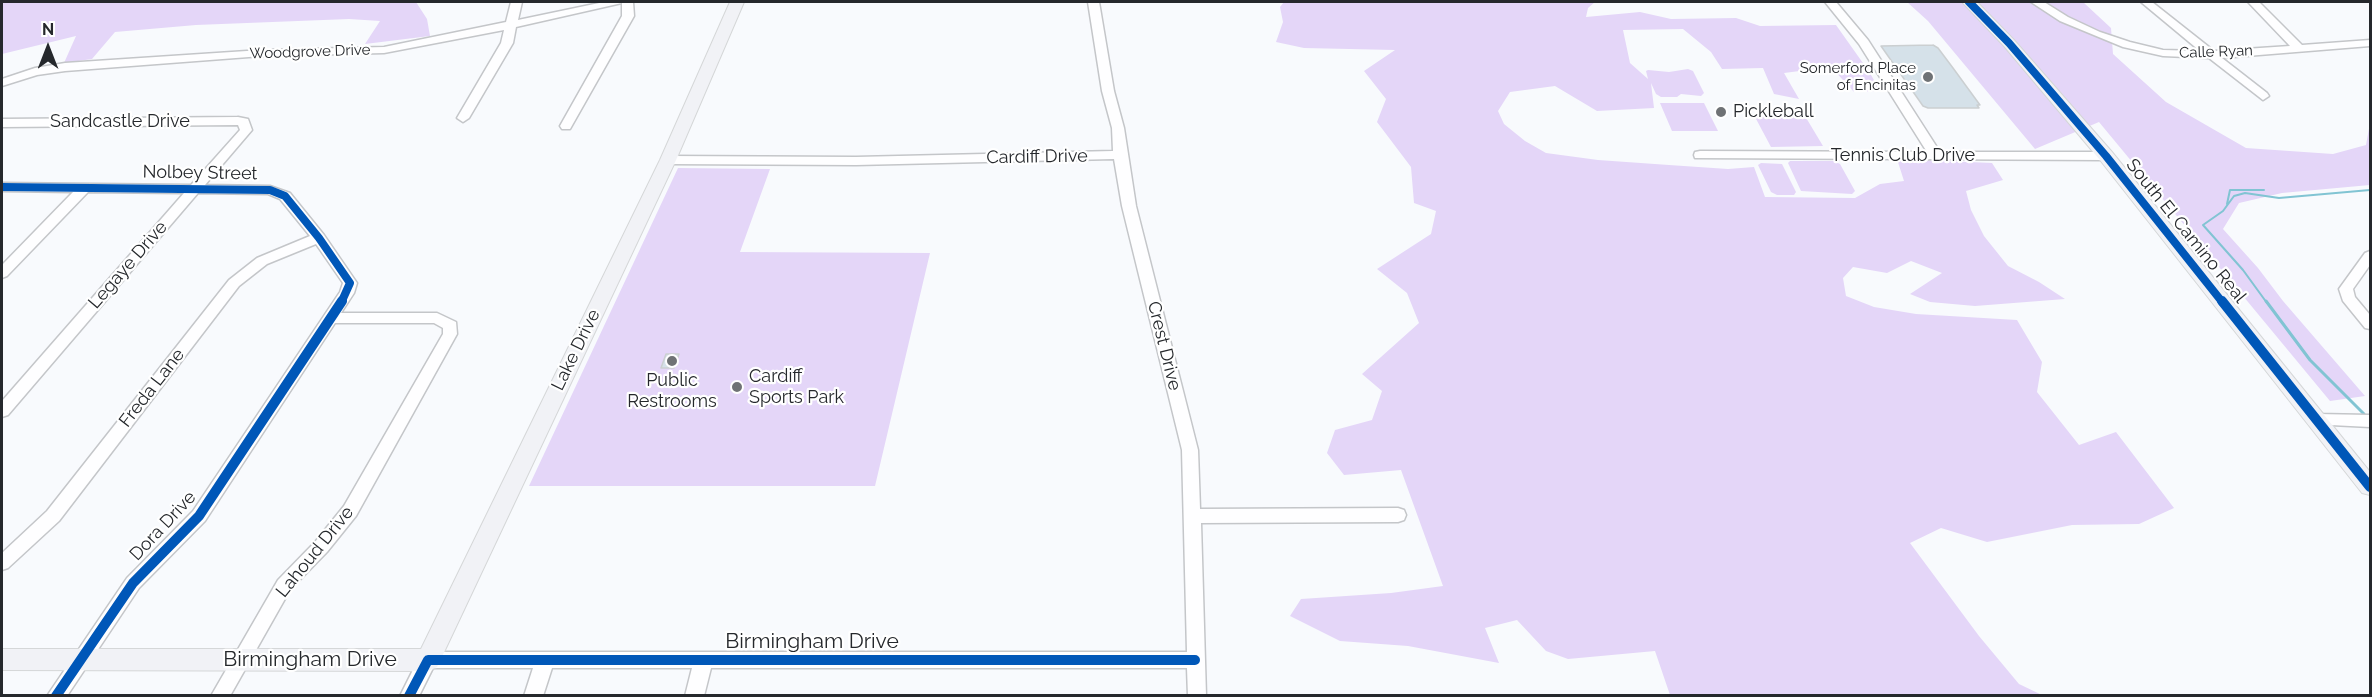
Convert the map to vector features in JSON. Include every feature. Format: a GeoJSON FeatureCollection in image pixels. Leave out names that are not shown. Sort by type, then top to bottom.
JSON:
{"type":"FeatureCollection","features":[{"type":"Feature","properties":{"kind":"main road","name":"Lake Drive"},"geometry":{"type":"LineString","coordinates":[[428,660],[668,160],[737,2]]}},
{"type":"Feature","properties":{"kind":"main road","name":"South El Camino Real"},"geometry":{"type":"LineString","coordinates":[[1969,2],[2009,43],[2106,156],[2370,487]]}},
{"type":"Feature","properties":{"kind":"main road","name":"Birmingham Drive"},"geometry":{"type":"LineString","coordinates":[[2,660],[428,660]]}},
{"type":"Feature","properties":{"kind":"street"},"geometry":{"type":"LineString","coordinates":[[463,118],[507,43],[516,2]]}},
{"type":"Feature","properties":{"kind":"street","name":"Woodgrove Drive"},"geometry":{"type":"LineString","coordinates":[[2,82],[35,72],[65,68],[262,53],[384,50],[617,2]]}},
{"type":"Feature","properties":{"kind":"street"},"geometry":{"type":"LineString","coordinates":[[566,126],[628,16],[627,2]]}},
{"type":"Feature","properties":{"kind":"street","name":"Crest Drive"},"geometry":{"type":"LineString","coordinates":[[1093,2],[1108,91],[1119,128],[1120,155],[1129,206],[1190,450],[1197,696]]}},
{"type":"Feature","properties":{"kind":"street"},"geometry":{"type":"LineString","coordinates":[[1832,2],[1864,42],[1936,156]]}},
{"type":"Feature","properties":{"kind":"street","name":"Calle Ryan"},"geometry":{"type":"LineString","coordinates":[[2037,2],[2064,20],[2127,45],[2163,53],[2210,55],[2370,43]]}},
{"type":"Feature","properties":{"kind":"street"},"geometry":{"type":"LineString","coordinates":[[2146,2],[2263,96]]}},
{"type":"Feature","properties":{"kind":"street"},"geometry":{"type":"LineString","coordinates":[[2253,2],[2298,47]]}},
{"type":"Feature","properties":{"kind":"street","name":"Sandcastle Drive"},"geometry":{"type":"LineString","coordinates":[[2,123],[238,121]]}},
{"type":"Feature","properties":{"kind":"street","name":"Legaye Drive"},"geometry":{"type":"LineString","coordinates":[[2,411],[246,130],[244,122],[238,121]]}},
{"type":"Feature","properties":{"kind":"street","name":"Cardiff Drive"},"geometry":{"type":"LineString","coordinates":[[668,160],[953,160],[1120,155]]}},
{"type":"Feature","properties":{"kind":"street","name":"Tennis Club Drive"},"geometry":{"type":"LineString","coordinates":[[1700,155],[2106,156]]}},
{"type":"Feature","properties":{"kind":"street","name":"Nolbey Street"},"geometry":{"type":"LineString","coordinates":[[2,187],[270,190],[285,196],[320,238],[350,283],[347,293],[331,318]]}},
{"type":"Feature","properties":{"kind":"street"},"geometry":{"type":"LineString","coordinates":[[2,273],[84,188]]}},
{"type":"Feature","properties":{"kind":"street","name":"Freda Lane"},"geometry":{"type":"LineString","coordinates":[[2,564],[53,516],[234,283],[262,261],[320,238]]}},
{"type":"Feature","properties":{"kind":"street"},"geometry":{"type":"LineString","coordinates":[[2370,256],[2346,289],[2348,298],[2370,324]]}},
{"type":"Feature","properties":{"kind":"street"},"geometry":{"type":"LineString","coordinates":[[2,257],[17,257]]}},
{"type":"Feature","properties":{"kind":"street","name":"Lahoud Drive"},"geometry":{"type":"LineString","coordinates":[[220,696],[284,585],[321,547],[350,511],[450,334],[451,326],[437,318],[331,318]]}},
{"type":"Feature","properties":{"kind":"street","name":"Dora Drive"},"geometry":{"type":"LineString","coordinates":[[56,696],[133,583],[199,516],[331,318]]}},
{"type":"Feature","properties":{"kind":"street"},"geometry":{"type":"LineString","coordinates":[[2317,420],[2370,421]]}},
{"type":"Feature","properties":{"kind":"street"},"geometry":{"type":"LineString","coordinates":[[1192,516],[1398,515]]}},
{"type":"Feature","properties":{"kind":"street","name":"Birmingham Drive"},"geometry":{"type":"LineString","coordinates":[[428,660],[1195,660]]}},
{"type":"Feature","properties":{"kind":"street","name":"Lake Drive"},"geometry":{"type":"LineString","coordinates":[[410,696],[428,660]]}},
{"type":"Feature","properties":{"kind":"street"},"geometry":{"type":"LineString","coordinates":[[533,696],[546,660]]}},
{"type":"Feature","properties":{"kind":"street"},"geometry":{"type":"LineString","coordinates":[[694,696],[704,660]]}},
{"type":"Feature","properties":{"kind":"shaded area"},"geometry":{"type":"Polygon","coordinates":[[[2,2],[416,2],[427,19],[430,36],[365,44],[380,21],[349,19],[196,25],[115,32],[92,59],[64,63],[76,36],[2,54],[2,2]]]}},
{"type":"Feature","properties":{"kind":"shaded area"},"geometry":{"type":"Polygon","coordinates":[[[1284,2],[1595,2],[1588,8],[1586,17],[1640,12],[1671,19],[1736,18],[1760,26],[1836,25],[1880,91],[1854,92],[1831,67],[1784,73],[1799,99],[1774,94],[1763,68],[1722,69],[1711,52],[1683,29],[1623,30],[1630,63],[1648,79],[1646,71],[1648,70],[1669,72],[1688,69],[1693,71],[1704,93],[1701,96],[1681,94],[1677,97],[1661,97],[1656,94],[1651,83],[1654,108],[1597,111],[1555,86],[1510,92],[1498,111],[1504,124],[1525,141],[1546,153],[1598,160],[1728,169],[1754,167],[1765,197],[1855,198],[1880,184],[1904,181],[1897,159],[1992,163],[2003,180],[1966,191],[1971,210],[1984,236],[2008,266],[2065,299],[1975,306],[1930,302],[1910,294],[1942,273],[1911,261],[1887,273],[1853,267],[1843,278],[1846,296],[1874,307],[1916,314],[2017,320],[2042,362],[2037,392],[2079,445],[2116,432],[2174,508],[2139,524],[2072,525],[1987,542],[1941,528],[1910,543],[1979,636],[2019,684],[2042,695],[1670,695],[1655,651],[1568,659],[1546,651],[1517,620],[1485,628],[1499,663],[1408,646],[1340,641],[1290,616],[1301,599],[1391,593],[1443,586],[1401,470],[1344,475],[1327,453],[1335,430],[1372,420],[1382,391],[1362,374],[1419,323],[1407,293],[1377,269],[1431,234],[1436,211],[1414,203],[1411,167],[1377,122],[1386,99],[1364,71],[1395,50],[1304,48],[1276,42],[1283,22],[1280,7],[1284,2]]]}},
{"type":"Feature","properties":{"kind":"shaded area"},"geometry":{"type":"Polygon","coordinates":[[[1907,2],[2083,2],[2111,28],[2113,54],[2166,102],[2246,148],[2333,154],[2366,145],[2370,123],[2370,185],[2282,193],[2239,203],[2223,229],[2365,396],[2330,401],[2099,122],[2035,149],[1928,21],[1907,2]]]}},
{"type":"Feature","properties":{"kind":"shaded area"},"geometry":{"type":"Polygon","coordinates":[[[1660,103],[1704,103],[1718,131],[1672,131],[1660,103]]]}},
{"type":"Feature","properties":{"kind":"shaded area"},"geometry":{"type":"Polygon","coordinates":[[[1805,116],[1823,146],[1771,147],[1755,117],[1805,116]]]}},
{"type":"Feature","properties":{"kind":"shaded area"},"geometry":{"type":"Polygon","coordinates":[[[1790,161],[1834,161],[1840,164],[1855,191],[1852,194],[1801,191],[1788,163],[1790,161]]]}},
{"type":"Feature","properties":{"kind":"shaded area"},"geometry":{"type":"Polygon","coordinates":[[[1761,163],[1782,164],[1796,192],[1794,195],[1777,195],[1771,192],[1758,165],[1761,163]]]}},
{"type":"Feature","properties":{"kind":"shaded area","name":"Cardiff Sports Park"},"geometry":{"type":"Polygon","coordinates":[[[678,168],[770,169],[740,252],[930,253],[875,486],[529,486],[678,168]]]}},
{"type":"Feature","properties":{"kind":"building","name":"Somerford Place of Encinitas"},"geometry":{"type":"Polygon","coordinates":[[[1933,45],[1938,48],[1953,68],[1980,105],[1977,105],[1979,108],[1928,108],[1923,106],[1881,46],[1933,45]]]}},
{"type":"Feature","properties":{"kind":"building","name":"Public Restrooms"},"geometry":{"type":"Polygon","coordinates":[[[666,354],[679,354],[674,368],[661,368],[666,354]]]}},
{"type":"Feature","properties":{"kind":"waterway"},"geometry":{"type":"LineString","coordinates":[[2227,204],[2230,190],[2264,190]]}},
{"type":"Feature","properties":{"kind":"waterway"},"geometry":{"type":"LineString","coordinates":[[2267,303],[2243,270],[2203,225],[2223,211],[2234,196],[2245,193],[2279,198],[2370,190]]}},
{"type":"Feature","properties":{"kind":"waterway"},"geometry":{"type":"LineString","coordinates":[[2266,301],[2310,360],[2364,414]]}},
{"type":"Feature","properties":{"kind":"cycle path"},"geometry":{"type":"LineString","coordinates":[[1969,2],[2009,43],[2106,156],[2370,487]]}},
{"type":"Feature","properties":{"kind":"cycle path"},"geometry":{"type":"LineString","coordinates":[[2,187],[270,190],[285,196],[319,238],[350,283],[347,293],[199,516],[133,583],[56,696]]}},
{"type":"Feature","properties":{"kind":"cycle path"},"geometry":{"type":"LineString","coordinates":[[409,696],[428,660],[1195,660]]}},
{"type":"Feature","properties":{"kind":"place","name":"Somerford Place of Encinitas"},"geometry":{"type":"Point","coordinates":[1928,77]}},
{"type":"Feature","properties":{"kind":"place","name":"Pickleball"},"geometry":{"type":"Point","coordinates":[1721,112]}},
{"type":"Feature","properties":{"kind":"place","name":"Public Restrooms"},"geometry":{"type":"Point","coordinates":[672,361]}},
{"type":"Feature","properties":{"kind":"place","name":"Cardiff Sports Park"},"geometry":{"type":"Point","coordinates":[737,387]}}]}
